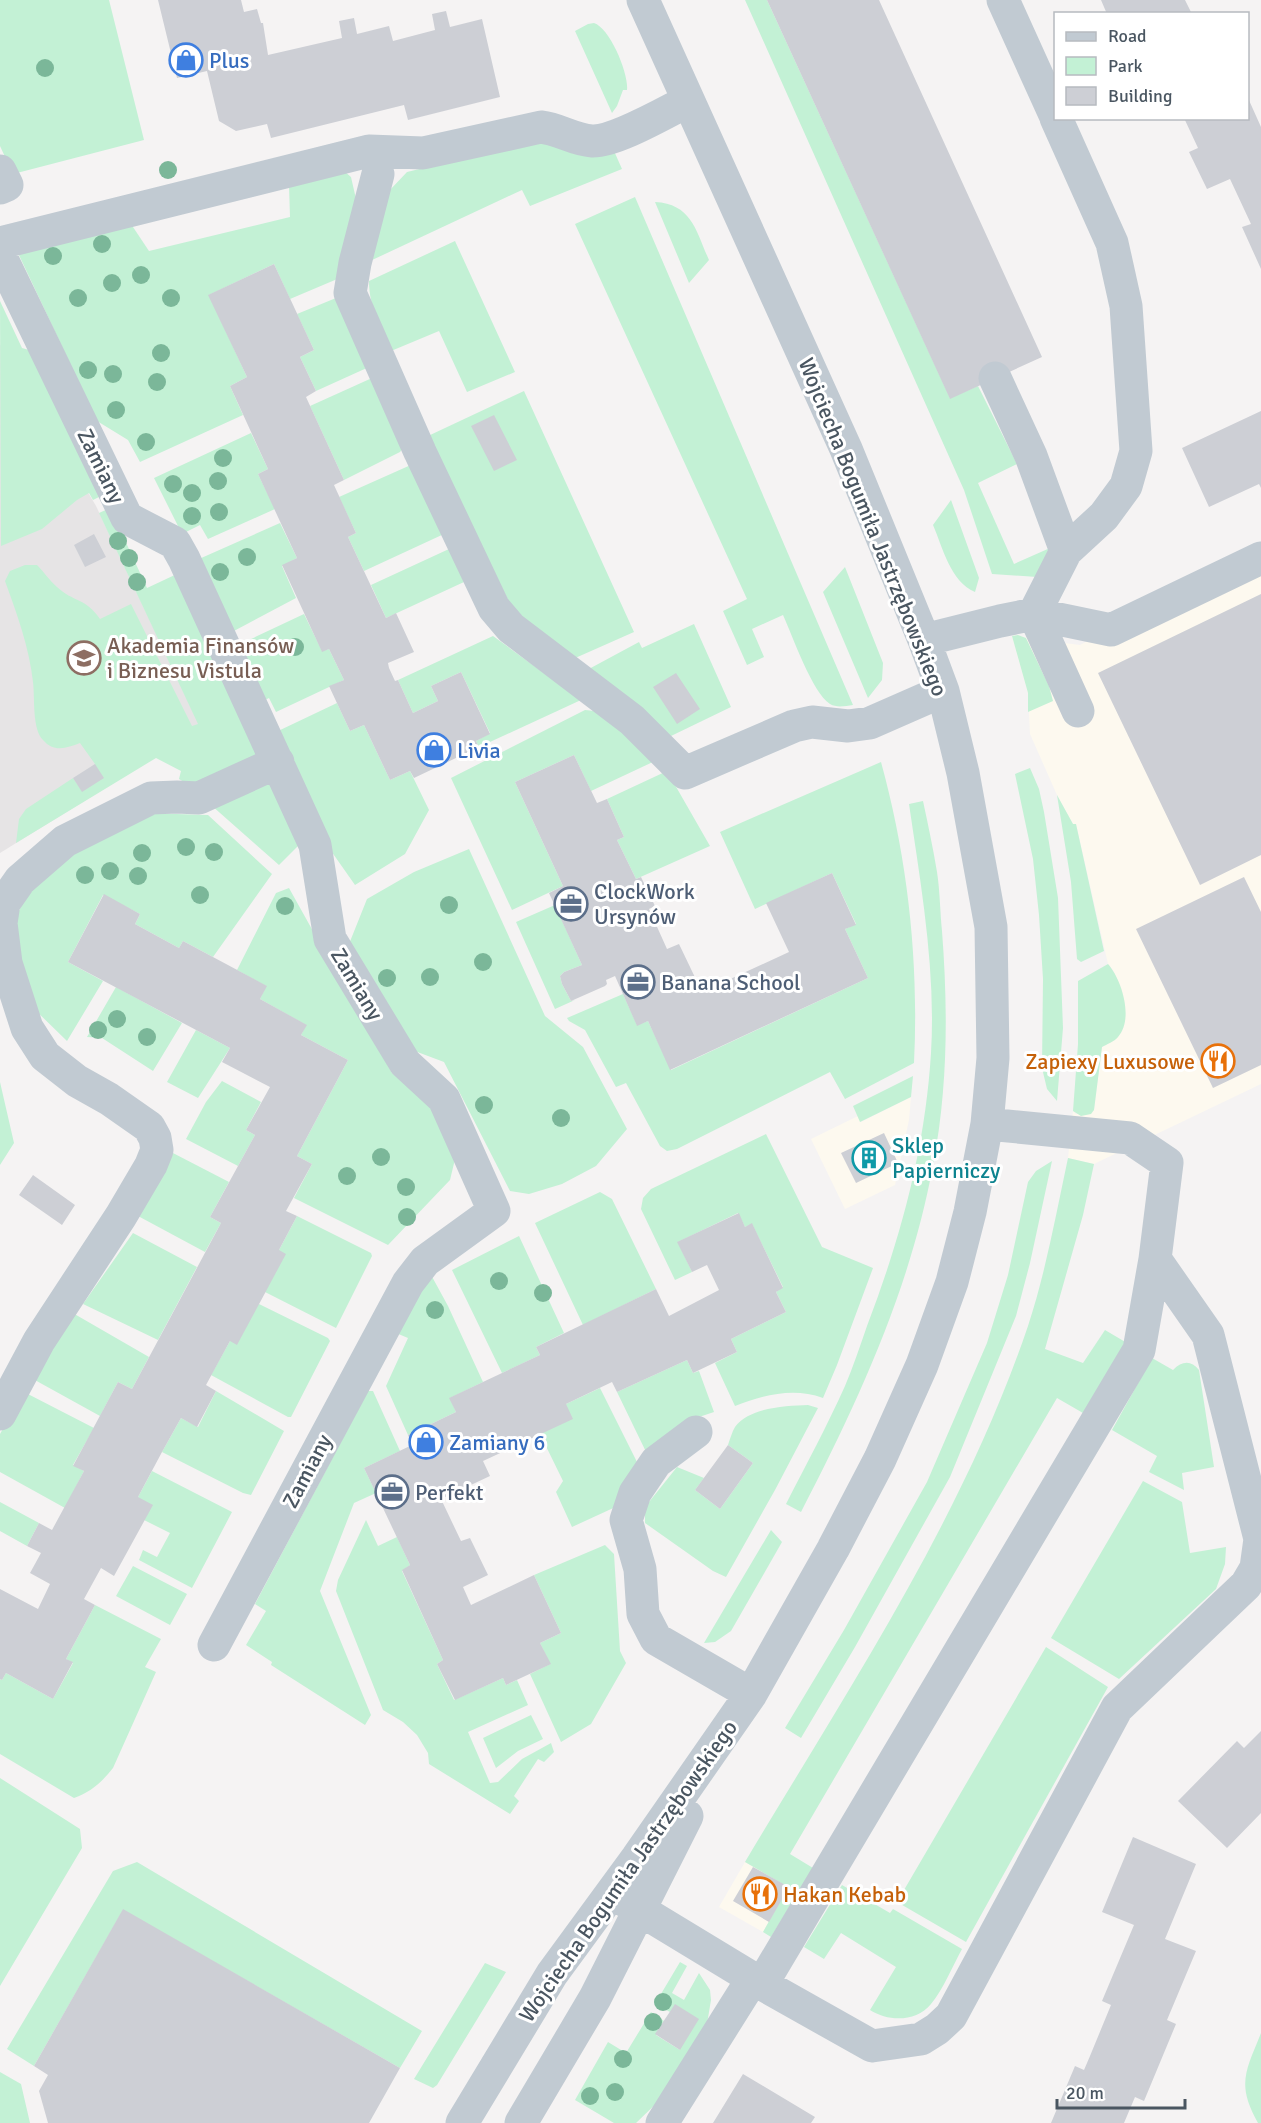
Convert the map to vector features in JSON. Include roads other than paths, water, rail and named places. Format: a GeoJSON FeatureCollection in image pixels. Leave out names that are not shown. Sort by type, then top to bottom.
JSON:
{"type":"FeatureCollection","features":[{"type":"Feature","properties":{"kind":"street","name":"Wojciecha Bogumiła Jastrzębowskiego"},"geometry":{"type":"LineString","coordinates":[[521,2123],[595,1998],[745,1703],[833,1549],[880,1459],[922,1365],[952,1282],[970,1212],[987,1124],[993,1058],[991,927],[963,773],[943,691],[846,449],[643,0]]}},
{"type":"Feature","properties":{"kind":"street"},"geometry":{"type":"LineString","coordinates":[[1003,0],[1054,114]]}},
{"type":"Feature","properties":{"kind":"street"},"geometry":{"type":"LineString","coordinates":[[0,243],[362,152],[423,153],[541,127],[551,128],[582,139],[599,140],[614,136],[688,101]]}},
{"type":"Feature","properties":{"kind":"street"},"geometry":{"type":"LineString","coordinates":[[1034,614],[1066,551],[1104,516],[1126,486],[1136,451],[1126,306],[1112,243],[1057,120]]}},
{"type":"Feature","properties":{"kind":"street"},"geometry":{"type":"LineString","coordinates":[[0,171],[7,185],[0,188]]}},
{"type":"Feature","properties":{"kind":"street"},"geometry":{"type":"LineString","coordinates":[[378,174],[355,263],[350,293],[420,452],[494,608],[511,628],[632,720],[685,773],[794,726],[812,722],[848,726],[870,723],[943,691]]}},
{"type":"Feature","properties":{"kind":"street","name":"Zamiany"},"geometry":{"type":"LineString","coordinates":[[0,255],[127,518],[175,543],[315,845],[330,939],[405,1063],[444,1099],[494,1211],[425,1261],[408,1283],[214,1645]]}},
{"type":"Feature","properties":{"kind":"street"},"geometry":{"type":"LineString","coordinates":[[995,378],[1031,456],[1066,551]]}},
{"type":"Feature","properties":{"kind":"street"},"geometry":{"type":"LineString","coordinates":[[924,640],[1034,614],[1112,630],[1261,558]]}},
{"type":"Feature","properties":{"kind":"street"},"geometry":{"type":"LineString","coordinates":[[1034,614],[1078,711]]}},
{"type":"Feature","properties":{"kind":"street"},"geometry":{"type":"LineString","coordinates":[[0,1414],[39,1341],[121,1216],[151,1166],[157,1150],[149,1127],[109,1099],[77,1081],[45,1056],[27,1028],[6,963],[1,923],[4,903],[21,880],[65,842],[151,798],[177,796],[199,798],[278,762]]}},
{"type":"Feature","properties":{"kind":"street"},"geometry":{"type":"LineString","coordinates":[[662,2123],[757,1981],[1139,1350],[1155,1259],[1167,1163],[1130,1138],[987,1124]]}},
{"type":"Feature","properties":{"kind":"street"},"geometry":{"type":"LineString","coordinates":[[612,1893],[757,1981],[872,2046],[921,2039],[951,2016],[1117,1708],[1246,1586],[1256,1568],[1260,1539],[1208,1335],[1155,1259]]}},
{"type":"Feature","properties":{"kind":"street"},"geometry":{"type":"LineString","coordinates":[[696,1432],[656,1462],[635,1493],[626,1520],[640,1569],[643,1614],[656,1639],[745,1703]]}},
{"type":"Feature","properties":{"kind":"street","name":"Wojciecha Bogumiła Jastrzębowskiego"},"geometry":{"type":"LineString","coordinates":[[462,2123],[552,1974],[612,1893],[745,1703]]}},
{"type":"Feature","properties":{"kind":"place","name":"Plus"},"geometry":{"type":"Point","coordinates":[186,60]}},
{"type":"Feature","properties":{"kind":"place","name":"Akademia Finansów i Biznesu Vistula"},"geometry":{"type":"Point","coordinates":[84,658]}},
{"type":"Feature","properties":{"kind":"place","name":"Livia"},"geometry":{"type":"Point","coordinates":[434,750]}},
{"type":"Feature","properties":{"kind":"place","name":"ClockWork Ursynów"},"geometry":{"type":"Point","coordinates":[571,904]}},
{"type":"Feature","properties":{"kind":"place","name":"Banana School"},"geometry":{"type":"Point","coordinates":[638,982]}},
{"type":"Feature","properties":{"kind":"place","name":"Zapiexy Luxusowe"},"geometry":{"type":"Point","coordinates":[1218,1061]}},
{"type":"Feature","properties":{"kind":"place","name":"Sklep Papierniczy"},"geometry":{"type":"Point","coordinates":[869,1158]}},
{"type":"Feature","properties":{"kind":"place","name":"Zamiany 6"},"geometry":{"type":"Point","coordinates":[426,1442]}},
{"type":"Feature","properties":{"kind":"place","name":"Perfekt"},"geometry":{"type":"Point","coordinates":[392,1492]}},
{"type":"Feature","properties":{"kind":"place","name":"Hakan Kebab"},"geometry":{"type":"Point","coordinates":[760,1894]}}]}
